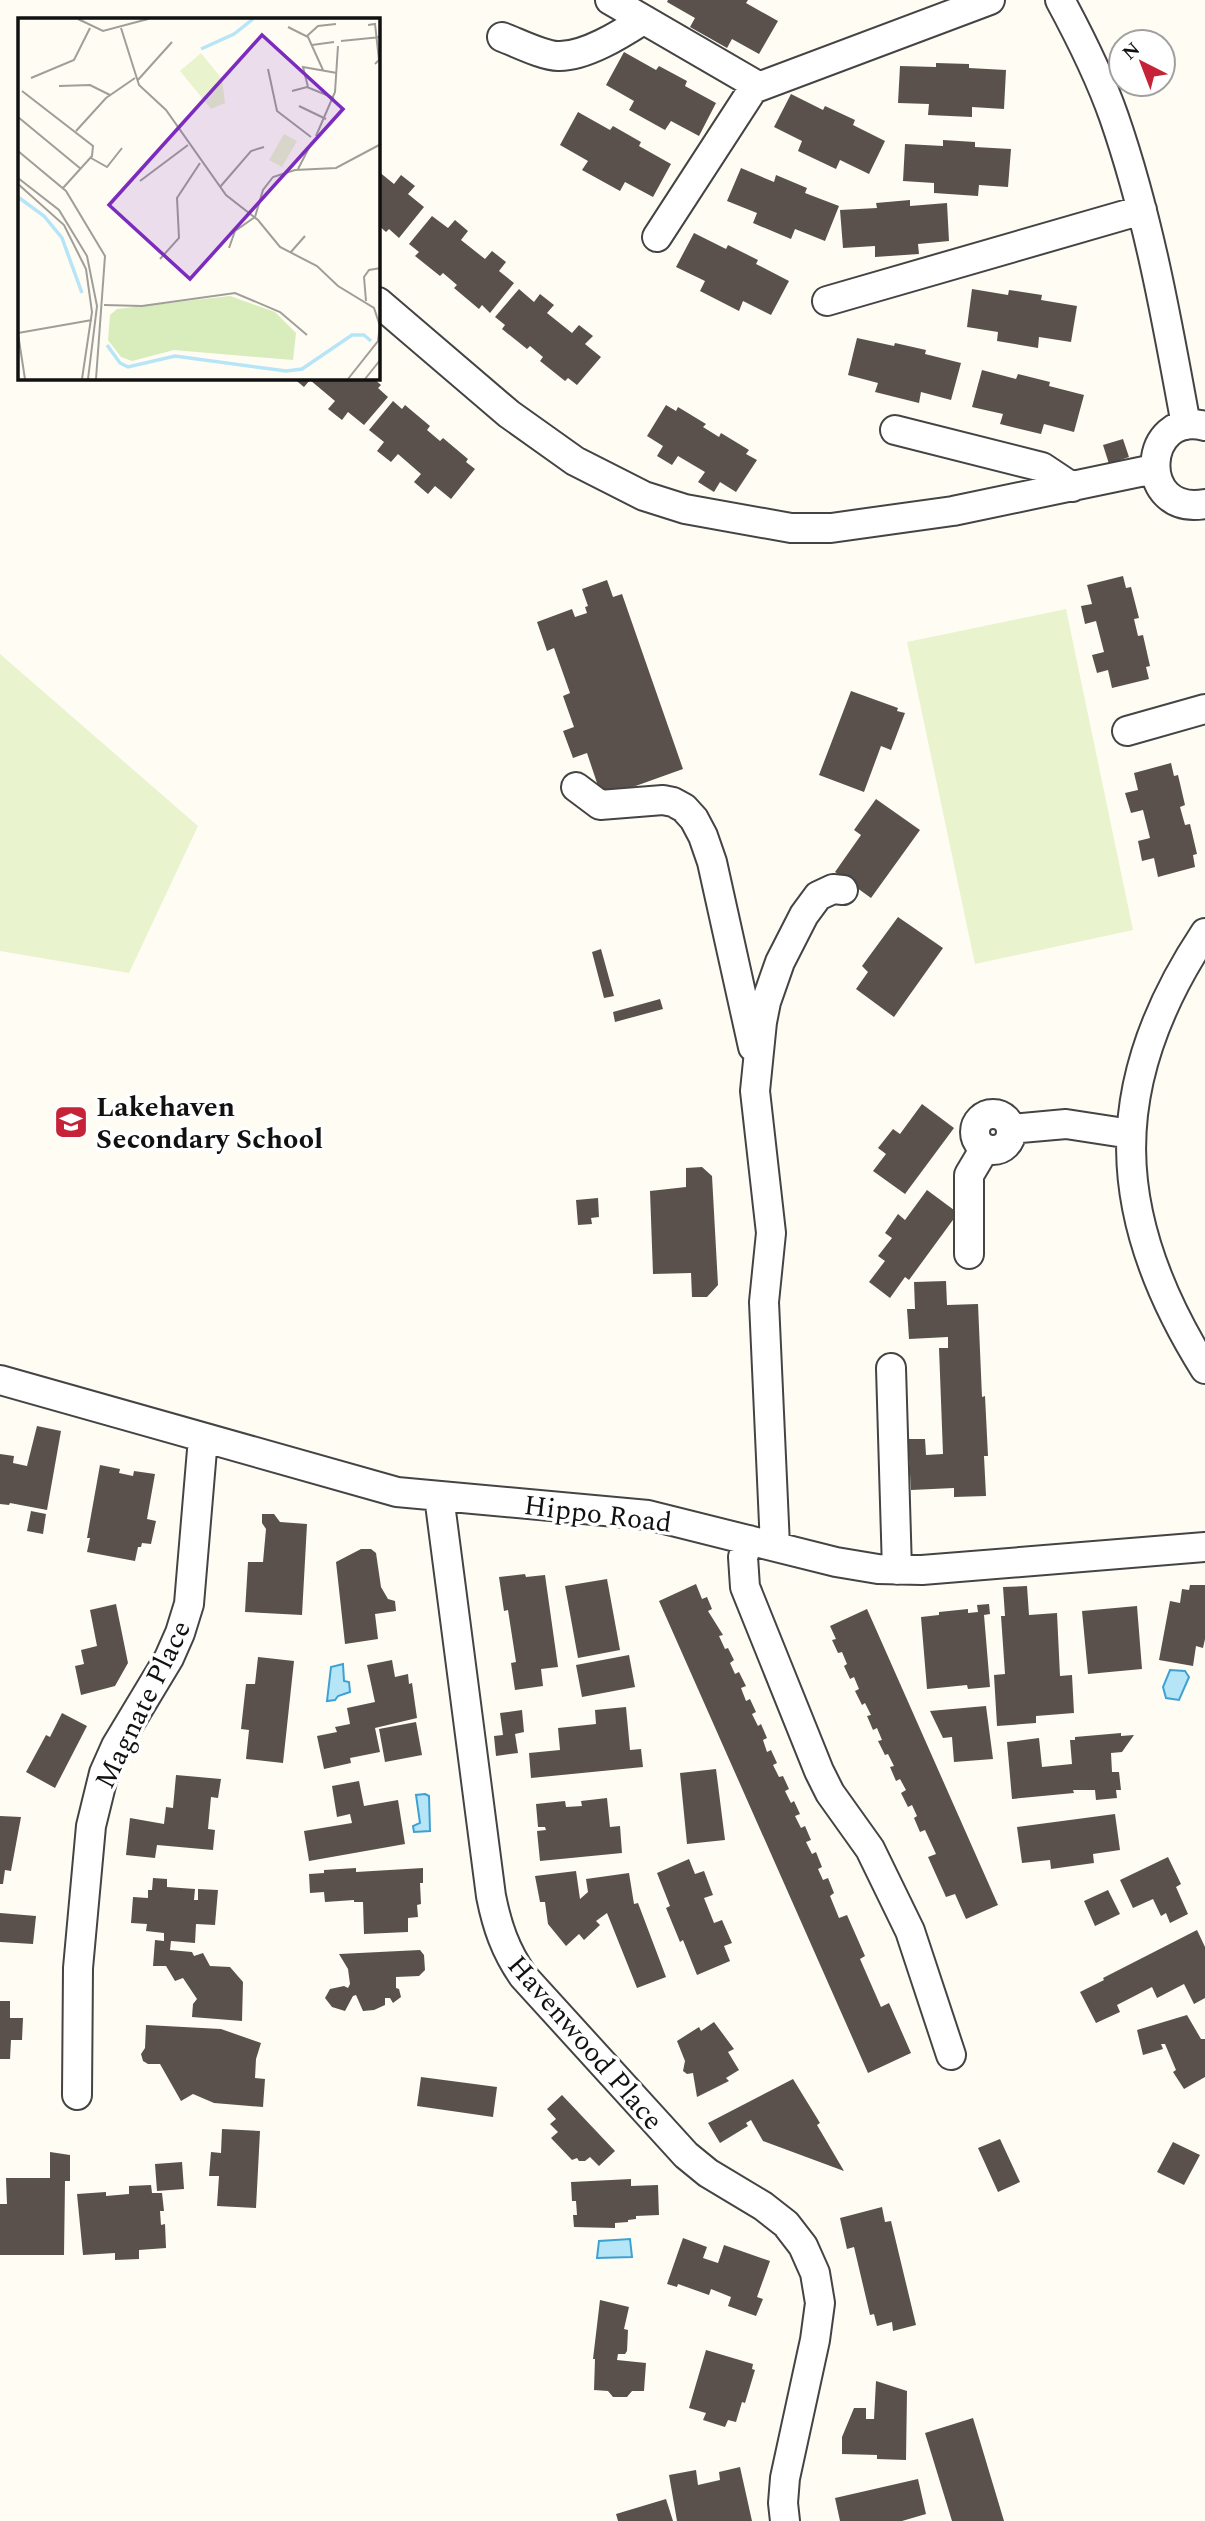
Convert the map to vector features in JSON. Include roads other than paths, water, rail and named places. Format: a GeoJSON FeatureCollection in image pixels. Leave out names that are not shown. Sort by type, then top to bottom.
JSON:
{"type":"FeatureCollection","features":[{"type":"Feature","properties":{"kind":"street"},"geometry":{"type":"LineString","coordinates":[[610,0],[758,86]]}},
{"type":"Feature","properties":{"kind":"street"},"geometry":{"type":"LineString","coordinates":[[657,237],[748,94],[758,86],[990,0]]}},
{"type":"Feature","properties":{"kind":"street"},"geometry":{"type":"LineString","coordinates":[[1060,0],[1113,115],[1142,209],[1196,426],[1175,429],[1159,446],[1154,469],[1158,482],[1176,501],[1204,508]]}},
{"type":"Feature","properties":{"kind":"street"},"geometry":{"type":"LineString","coordinates":[[502,37],[556,57],[578,53],[616,37],[643,20]]}},
{"type":"Feature","properties":{"kind":"street"},"geometry":{"type":"LineString","coordinates":[[827,301],[1142,209]]}},
{"type":"Feature","properties":{"kind":"street"},"geometry":{"type":"LineString","coordinates":[[380,304],[509,414],[575,461],[644,496],[685,509],[791,528],[831,528],[953,511],[1154,469]]}},
{"type":"Feature","properties":{"kind":"street"},"geometry":{"type":"LineString","coordinates":[[895,430],[1042,467],[1072,487]]}},
{"type":"Feature","properties":{"kind":"street"},"geometry":{"type":"LineString","coordinates":[[1127,731],[1205,709]]}},
{"type":"Feature","properties":{"kind":"street"},"geometry":{"type":"LineString","coordinates":[[576,787],[600,805],[663,800],[684,808],[694,819],[712,862],[757,1066]]}},
{"type":"Feature","properties":{"kind":"street"},"geometry":{"type":"LineString","coordinates":[[843,890],[833,889],[811,903],[780,962],[764,1012],[755,1091],[771,1233],[764,1302],[762,1543],[743,1557],[745,1587],[819,1771],[830,1793],[870,1849],[910,1931],[951,2056]]}},
{"type":"Feature","properties":{"kind":"street"},"geometry":{"type":"LineString","coordinates":[[1205,933],[1186,961],[1155,1027],[1139,1078],[1131,1134],[1134,1198],[1149,1256],[1173,1313],[1205,1369]]}},
{"type":"Feature","properties":{"kind":"street"},"geometry":{"type":"LineString","coordinates":[[969,1254],[969,1175],[985,1148],[976,1138],[975,1132],[977,1125],[986,1116],[999,1115],[1011,1129],[1066,1124],[1131,1134]]}},
{"type":"Feature","properties":{"kind":"street"},"geometry":{"type":"LineString","coordinates":[[891,1368],[897,1570]]}},
{"type":"Feature","properties":{"kind":"street","name":"Hippo Road"},"geometry":{"type":"LineString","coordinates":[[0,1380],[397,1492],[648,1515],[836,1562],[878,1569],[922,1570],[1205,1547]]}},
{"type":"Feature","properties":{"kind":"street","name":"Magnate Place"},"geometry":{"type":"LineString","coordinates":[[77,2095],[78,1968],[91,1826],[104,1773],[116,1746],[169,1658],[189,1604],[203,1438]]}},
{"type":"Feature","properties":{"kind":"street","name":"Havenwood Place"},"geometry":{"type":"LineString","coordinates":[[439,1496],[491,1896],[496,1926],[508,1953],[523,1976],[669,2139],[708,2173],[763,2206],[786,2224],[803,2246],[816,2273],[820,2303],[815,2340],[785,2478],[785,2521]]}},
{"type":"Feature","properties":{"kind":"water"},"geometry":{"type":"Polygon","coordinates":[[[343,1664],[344,1681],[349,1682],[350,1692],[327,1701],[331,1667],[343,1664]]]}},
{"type":"Feature","properties":{"kind":"water"},"geometry":{"type":"Polygon","coordinates":[[[1170,1670],[1185,1671],[1189,1677],[1179,1700],[1166,1698],[1163,1687],[1170,1670]]]}},
{"type":"Feature","properties":{"kind":"water"},"geometry":{"type":"Polygon","coordinates":[[[416,1795],[429,1796],[430,1831],[414,1832],[413,1826],[420,1823],[416,1795]]]}},
{"type":"Feature","properties":{"kind":"water"},"geometry":{"type":"Polygon","coordinates":[[[630,2239],[632,2257],[597,2258],[599,2241],[630,2239]]]}},
{"type":"Feature","properties":{"kind":"place","name":"Lakehaven Secondary School"},"geometry":{"type":"Point","coordinates":[71,1122]}}]}
